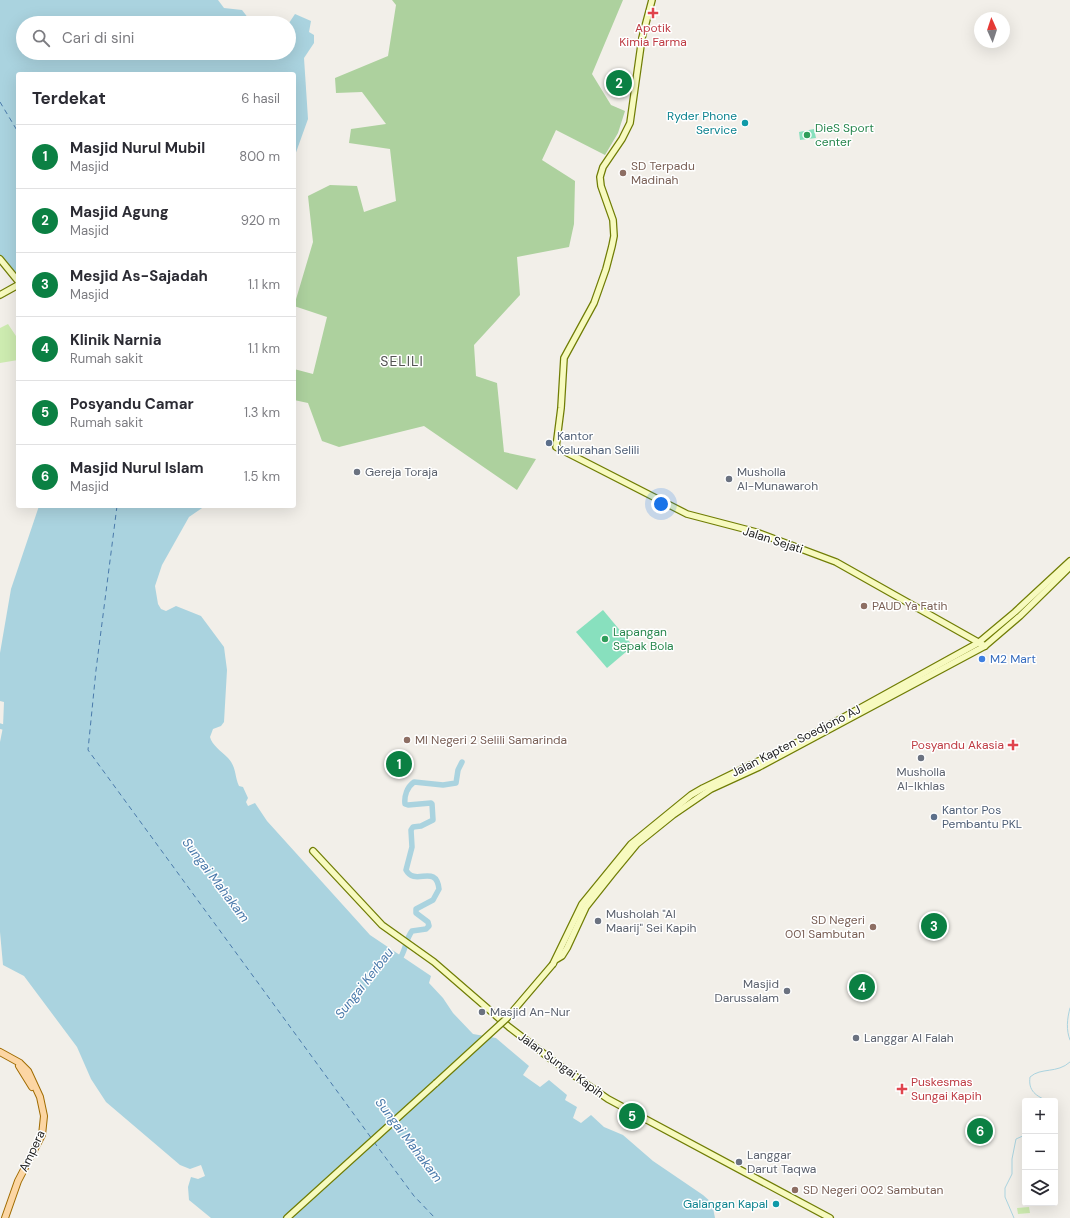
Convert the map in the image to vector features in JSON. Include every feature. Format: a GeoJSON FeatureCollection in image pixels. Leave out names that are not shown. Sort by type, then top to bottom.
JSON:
{"type":"FeatureCollection","features":[{"type":"Feature","properties":{"kind":"main road","name":"Jalan Sejati"},"geometry":{"type":"LineString","coordinates":[[652,0],[642,38],[630,123],[622,139],[603,167],[600,177],[600,186],[613,222],[612,246],[606,269],[594,303],[564,358],[562,408],[556,447],[686,514],[756,532],[836,562],[985,646]]}},
{"type":"Feature","properties":{"kind":"main road"},"geometry":{"type":"LineString","coordinates":[[0,259],[16,279]]}},
{"type":"Feature","properties":{"kind":"main road"},"geometry":{"type":"LineString","coordinates":[[0,295],[16,286]]}},
{"type":"Feature","properties":{"kind":"main road","name":"Jalan Kapten Soedjono AJ"},"geometry":{"type":"LineString","coordinates":[[288,1218],[511,1013],[559,957],[578,912],[588,896],[631,844],[663,821],[703,788],[825,730],[985,646],[1020,616],[1070,561]]}},
{"type":"Feature","properties":{"kind":"main road","name":"Jalan Kapten Soedjono AJ"},"geometry":{"type":"LineString","coordinates":[[825,730],[978,642],[1070,567]]}},
{"type":"Feature","properties":{"kind":"main road","name":"Jalan Sungai Kapih"},"geometry":{"type":"LineString","coordinates":[[314,851],[382,925],[434,962],[527,1041],[602,1095],[830,1218]]}},
{"type":"Feature","properties":{"kind":"main road","name":"Ampera"},"geometry":{"type":"LineString","coordinates":[[0,1052],[20,1063],[30,1074],[41,1103],[44,1116],[42,1129],[18,1181],[5,1218]]}},
{"type":"Feature","properties":{"kind":"main road","name":"Ampera"},"geometry":{"type":"LineString","coordinates":[[0,1056],[18,1065],[26,1075],[39,1105],[42,1129],[14,1184],[1,1218]]}},
{"type":"Feature","properties":{"kind":"green space"},"geometry":{"type":"Polygon","coordinates":[[[392,0],[623,0],[592,74],[611,105],[625,111],[618,133],[605,155],[556,130],[542,160],[575,181],[574,224],[569,247],[517,257],[520,295],[474,345],[476,376],[497,383],[504,452],[536,459],[517,490],[424,426],[339,447],[322,441],[308,403],[296,400],[296,370],[313,374],[327,317],[296,307],[296,299],[313,242],[308,196],[330,185],[357,186],[364,212],[396,201],[390,149],[349,143],[351,129],[386,124],[362,92],[336,93],[335,78],[388,56],[396,5],[392,0]]]}},
{"type":"Feature","properties":{"kind":"green space","name":"DieS Sport center"},"geometry":{"type":"Polygon","coordinates":[[[814,129],[816,138],[800,140],[799,132],[814,129]]]}},
{"type":"Feature","properties":{"kind":"green space"},"geometry":{"type":"Polygon","coordinates":[[[8,324],[16,336],[16,360],[0,363],[0,328],[8,324]]]}},
{"type":"Feature","properties":{"kind":"green space","name":"Lapangan Sepak Bola"},"geometry":{"type":"Polygon","coordinates":[[[603,610],[633,646],[607,668],[576,632],[603,610]]]}},
{"type":"Feature","properties":{"kind":"green space"},"geometry":{"type":"Polygon","coordinates":[[[1029,1207],[1030,1213],[1018,1214],[1017,1208],[1029,1207]]]}},
{"type":"Feature","properties":{"kind":"water"},"geometry":{"type":"Polygon","coordinates":[[[0,0],[218,0],[224,8],[242,10],[247,16],[16,16],[16,60],[296,60],[296,16],[294,16],[295,14],[311,21],[309,32],[314,35],[314,43],[304,58],[308,119],[296,152],[296,72],[16,72],[16,277],[0,258],[0,0]]]}},
{"type":"Feature","properties":{"kind":"water","name":"Sungai Mahakam"},"geometry":{"type":"Polygon","coordinates":[[[38,508],[202,508],[189,517],[162,565],[155,586],[158,604],[161,609],[166,611],[176,606],[201,616],[224,647],[227,670],[224,722],[221,726],[213,729],[210,737],[232,764],[237,782],[239,786],[243,787],[248,798],[246,802],[248,806],[255,803],[267,821],[370,935],[431,976],[429,983],[443,998],[453,1013],[473,1034],[496,1038],[529,1066],[523,1075],[540,1087],[549,1080],[567,1095],[565,1100],[577,1107],[573,1118],[581,1123],[591,1115],[604,1127],[623,1135],[653,1161],[703,1195],[712,1203],[715,1218],[211,1218],[189,1200],[188,1187],[191,1177],[198,1179],[205,1176],[201,1165],[190,1169],[180,1165],[106,1102],[91,1079],[77,1047],[24,976],[3,965],[0,932],[0,742],[3,727],[4,702],[0,701],[0,653],[11,589],[38,508]]]}},
{"type":"Feature","properties":{"kind":"waterway","name":"Sungai Kerbau"},"geometry":{"type":"LineString","coordinates":[[399,960],[412,931],[426,929],[429,926],[428,922],[416,913],[416,909],[433,900],[439,889],[437,881],[434,877],[410,875],[406,870],[412,847],[411,830],[413,827],[421,826],[433,820],[432,804],[405,804],[406,792],[414,782],[443,785],[456,783],[458,770],[462,762]]}},
{"type":"Feature","properties":{"kind":"waterway"},"geometry":{"type":"LineString","coordinates":[[1070,1008],[1067,1024],[1070,1040]]}},
{"type":"Feature","properties":{"kind":"waterway"},"geometry":{"type":"LineString","coordinates":[[1042,1098],[1037,1095],[1030,1086],[1030,1077],[1039,1072],[1060,1068],[1070,1062]]}},
{"type":"Feature","properties":{"kind":"waterway"},"geometry":{"type":"LineString","coordinates":[[1014,1218],[1005,1197],[1005,1188],[1012,1174],[1012,1159],[1016,1139],[1022,1136]]}},
{"type":"Feature","properties":{"kind":"ferry route"},"geometry":{"type":"LineString","coordinates":[[0,102],[16,129]]}},
{"type":"Feature","properties":{"kind":"ferry route"},"geometry":{"type":"LineString","coordinates":[[117,508],[96,670],[88,750],[372,1139]]}},
{"type":"Feature","properties":{"kind":"ferry route"},"geometry":{"type":"LineString","coordinates":[[374,1142],[414,1196],[435,1218]]}},
{"type":"Feature","properties":{"kind":"place","name":"Apotik Kimia Farma"},"geometry":{"type":"Point","coordinates":[653,13]}},
{"type":"Feature","properties":{"kind":"place","name":"Masjid Agung"},"geometry":{"type":"Point","coordinates":[619,83]}},
{"type":"Feature","properties":{"kind":"place","name":"Ryder Phone Service"},"geometry":{"type":"Point","coordinates":[745,123]}},
{"type":"Feature","properties":{"kind":"place","name":"DieS Sport center"},"geometry":{"type":"Point","coordinates":[807,135]}},
{"type":"Feature","properties":{"kind":"place","name":"SD Terpadu Madinah"},"geometry":{"type":"Point","coordinates":[623,173]}},
{"type":"Feature","properties":{"kind":"place","name":"Kantor Kelurahan Selili"},"geometry":{"type":"Point","coordinates":[549,443]}},
{"type":"Feature","properties":{"kind":"place","name":"Gereja Toraja"},"geometry":{"type":"Point","coordinates":[357,472]}},
{"type":"Feature","properties":{"kind":"place","name":"Musholla Al-Munawaroh"},"geometry":{"type":"Point","coordinates":[729,479]}},
{"type":"Feature","properties":{"kind":"place","name":"PAUD Ya Fatih"},"geometry":{"type":"Point","coordinates":[864,606]}},
{"type":"Feature","properties":{"kind":"place","name":"Lapangan Sepak Bola"},"geometry":{"type":"Point","coordinates":[605,639]}},
{"type":"Feature","properties":{"kind":"place","name":"M2 Mart"},"geometry":{"type":"Point","coordinates":[982,659]}},
{"type":"Feature","properties":{"kind":"place","name":"MI Negeri 2 Selili Samarinda"},"geometry":{"type":"Point","coordinates":[407,740]}},
{"type":"Feature","properties":{"kind":"place","name":"Posyandu Akasia"},"geometry":{"type":"Point","coordinates":[1013,745]}},
{"type":"Feature","properties":{"kind":"place","name":"Musholla Al-Ikhlas"},"geometry":{"type":"Point","coordinates":[921,758]}},
{"type":"Feature","properties":{"kind":"place","name":"Masjid Nurul Mubil"},"geometry":{"type":"Point","coordinates":[399,764]}},
{"type":"Feature","properties":{"kind":"place","name":"Kantor Pos Pembantu PKL"},"geometry":{"type":"Point","coordinates":[934,817]}},
{"type":"Feature","properties":{"kind":"place","name":"Musholah \"Al Maarij\" Sei Kapih"},"geometry":{"type":"Point","coordinates":[598,921]}},
{"type":"Feature","properties":{"kind":"place","name":"Mesjid As-Sajadah"},"geometry":{"type":"Point","coordinates":[934,926]}},
{"type":"Feature","properties":{"kind":"place","name":"SD Negeri 001 Sambutan"},"geometry":{"type":"Point","coordinates":[873,927]}},
{"type":"Feature","properties":{"kind":"place","name":"Klinik Narnia"},"geometry":{"type":"Point","coordinates":[862,987]}},
{"type":"Feature","properties":{"kind":"place","name":"Masjid Darussalam"},"geometry":{"type":"Point","coordinates":[787,991]}},
{"type":"Feature","properties":{"kind":"place","name":"Masjid An-Nur"},"geometry":{"type":"Point","coordinates":[482,1012]}},
{"type":"Feature","properties":{"kind":"place","name":"Langgar Al Falah"},"geometry":{"type":"Point","coordinates":[856,1038]}},
{"type":"Feature","properties":{"kind":"place","name":"Puskesmas Sungai Kapih"},"geometry":{"type":"Point","coordinates":[902,1089]}},
{"type":"Feature","properties":{"kind":"place","name":"Posyandu Camar"},"geometry":{"type":"Point","coordinates":[632,1116]}},
{"type":"Feature","properties":{"kind":"place","name":"Masjid Nurul Islam"},"geometry":{"type":"Point","coordinates":[980,1131]}},
{"type":"Feature","properties":{"kind":"place","name":"Langgar Darut Taqwa"},"geometry":{"type":"Point","coordinates":[739,1162]}},
{"type":"Feature","properties":{"kind":"place","name":"SD Negeri 002 Sambutan"},"geometry":{"type":"Point","coordinates":[795,1190]}},
{"type":"Feature","properties":{"kind":"place","name":"Galangan Kapal"},"geometry":{"type":"Point","coordinates":[776,1204]}},
{"type":"Feature","properties":{"kind":"district","name":"SELILI"},"geometry":{"type":"Point","coordinates":[402,361]}}]}
